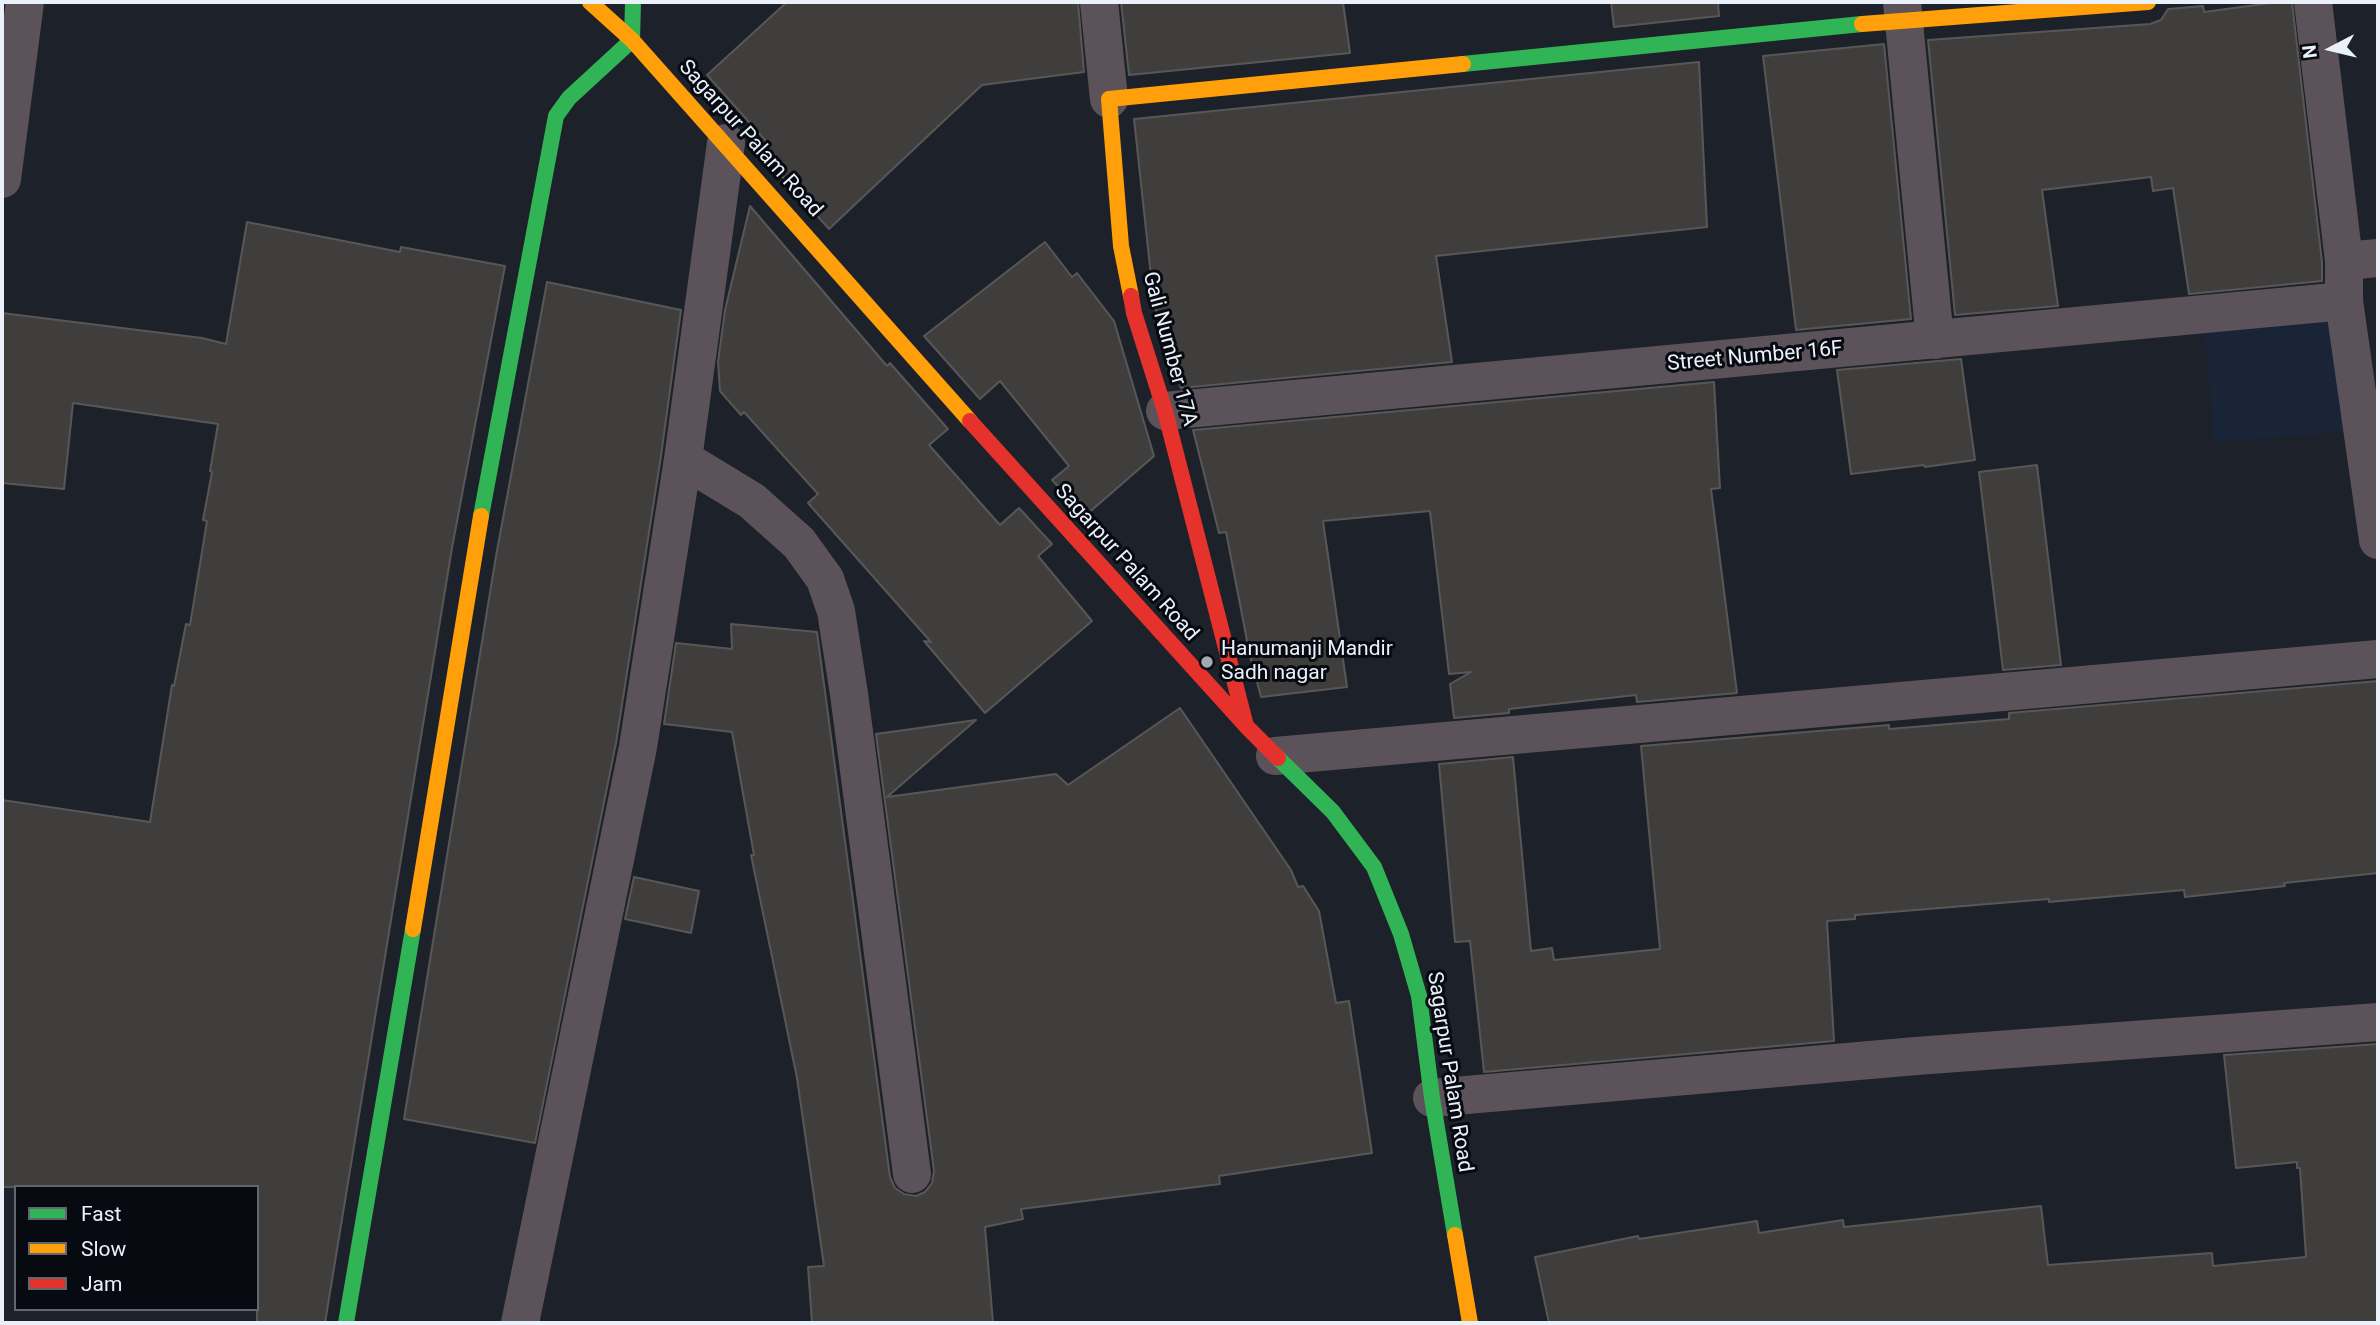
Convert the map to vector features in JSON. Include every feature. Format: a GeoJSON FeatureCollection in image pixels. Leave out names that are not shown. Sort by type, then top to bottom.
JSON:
{"type":"FeatureCollection","features":[{"type":"Feature","properties":{"kind":"street"},"geometry":{"type":"LineString","coordinates":[[2,179],[24,2]]}},
{"type":"Feature","properties":{"kind":"street","name":"Sagarpur Palam Road"},"geometry":{"type":"LineString","coordinates":[[590,2],[632,40],[726,143],[1004,459],[1246,726],[1333,812],[1374,867],[1401,934],[1419,996],[1432,1098],[1469,1323]]}},
{"type":"Feature","properties":{"kind":"street"},"geometry":{"type":"LineString","coordinates":[[345,1323],[376,1156],[474,552],[556,116],[569,98],[632,40],[633,2]]}},
{"type":"Feature","properties":{"kind":"street"},"geometry":{"type":"LineString","coordinates":[[1100,2],[1109,99],[1903,11],[2148,2]]}},
{"type":"Feature","properties":{"kind":"street"},"geometry":{"type":"LineString","coordinates":[[2313,2],[2361,259],[2344,300],[2378,540]]}},
{"type":"Feature","properties":{"kind":"street"},"geometry":{"type":"LineString","coordinates":[[1903,11],[1935,340]]}},
{"type":"Feature","properties":{"kind":"street","name":"Gali Number 17A"},"geometry":{"type":"LineString","coordinates":[[1109,99],[1121,246],[1134,313],[1165,411],[1246,726]]}},
{"type":"Feature","properties":{"kind":"street"},"geometry":{"type":"LineString","coordinates":[[520,1323],[638,747],[683,459],[726,143]]}},
{"type":"Feature","properties":{"kind":"street","name":"Street Number 16F"},"geometry":{"type":"LineString","coordinates":[[1165,411],[2344,300]]}},
{"type":"Feature","properties":{"kind":"street"},"geometry":{"type":"LineString","coordinates":[[683,459],[752,501],[799,543],[825,579],[836,611],[912,1174]]}},
{"type":"Feature","properties":{"kind":"street"},"geometry":{"type":"LineString","coordinates":[[1275,756],[2378,659]]}},
{"type":"Feature","properties":{"kind":"street"},"geometry":{"type":"LineString","coordinates":[[1432,1098],[1916,1056],[2378,1022]]}},
{"type":"Feature","properties":{"kind":"shaded area"},"geometry":{"type":"Polygon","coordinates":[[[2337,312],[2346,432],[2214,442],[2204,323],[2337,312]]]}},
{"type":"Feature","properties":{"kind":"building"},"geometry":{"type":"Polygon","coordinates":[[[787,2],[1078,2],[1084,72],[982,85],[829,229],[762,154],[765,140],[707,75],[787,2]]]}},
{"type":"Feature","properties":{"kind":"building"},"geometry":{"type":"Polygon","coordinates":[[[1121,2],[1343,2],[1350,53],[1129,75],[1121,2]]]}},
{"type":"Feature","properties":{"kind":"building"},"geometry":{"type":"Polygon","coordinates":[[[1611,2],[1718,2],[1719,16],[1614,27],[1611,2]]]}},
{"type":"Feature","properties":{"kind":"building"},"geometry":{"type":"Polygon","coordinates":[[[2292,2],[2322,281],[2189,294],[2173,188],[2153,191],[2151,177],[2042,190],[2058,306],[1955,315],[1928,40],[2150,24],[2161,20],[2168,9],[2203,6],[2204,12],[2292,2]]]}},
{"type":"Feature","properties":{"kind":"building"},"geometry":{"type":"Polygon","coordinates":[[[1884,44],[1911,319],[1796,330],[1763,56],[1884,44]]]}},
{"type":"Feature","properties":{"kind":"building"},"geometry":{"type":"Polygon","coordinates":[[[1699,62],[1707,227],[1436,256],[1452,362],[1181,388],[1154,304],[1134,119],[1699,62]]]}},
{"type":"Feature","properties":{"kind":"building"},"geometry":{"type":"Polygon","coordinates":[[[750,206],[887,366],[890,363],[948,429],[929,445],[1000,525],[1019,508],[1052,544],[1038,556],[1092,621],[985,713],[924,641],[931,642],[808,503],[818,494],[744,412],[741,415],[720,391],[718,362],[725,310],[750,206]]]}},
{"type":"Feature","properties":{"kind":"building"},"geometry":{"type":"Polygon","coordinates":[[[247,222],[400,252],[401,247],[505,266],[452,548],[325,1323],[257,1323],[259,1185],[2,1187],[2,800],[150,822],[172,685],[174,686],[186,624],[190,625],[207,521],[203,520],[218,424],[73,403],[64,489],[2,483],[2,313],[202,338],[226,344],[247,222]]]}},
{"type":"Feature","properties":{"kind":"building"},"geometry":{"type":"Polygon","coordinates":[[[1045,242],[1072,277],[1077,273],[1114,321],[1154,456],[1085,516],[1052,480],[1069,466],[1000,381],[980,399],[924,336],[1045,242]]]}},
{"type":"Feature","properties":{"kind":"building"},"geometry":{"type":"Polygon","coordinates":[[[547,282],[681,310],[616,743],[535,1143],[404,1119],[496,556],[547,282]]]}},
{"type":"Feature","properties":{"kind":"building"},"geometry":{"type":"Polygon","coordinates":[[[1961,359],[1975,460],[1851,474],[1837,370],[1961,359]]]}},
{"type":"Feature","properties":{"kind":"building"},"geometry":{"type":"Polygon","coordinates":[[[1714,382],[1720,488],[1711,489],[1737,693],[1637,702],[1636,695],[1454,718],[1450,684],[1471,672],[1449,674],[1430,511],[1323,521],[1347,687],[1261,697],[1250,656],[1226,532],[1219,533],[1193,430],[1714,382]]]}},
{"type":"Feature","properties":{"kind":"building"},"geometry":{"type":"Polygon","coordinates":[[[2037,465],[2061,665],[2003,670],[1979,472],[2037,465]]]}},
{"type":"Feature","properties":{"kind":"building"},"geometry":{"type":"Polygon","coordinates":[[[731,624],[817,632],[890,1177],[895,1188],[904,1194],[916,1196],[925,1192],[932,1183],[934,1171],[876,734],[976,720],[887,797],[1056,774],[1068,785],[1180,708],[1291,870],[1298,887],[1303,886],[1319,911],[1336,1003],[1349,1001],[1372,1153],[1219,1176],[1220,1184],[1021,1209],[1023,1219],[985,1227],[993,1323],[812,1323],[808,1267],[824,1266],[797,1078],[751,855],[754,855],[732,732],[664,724],[676,643],[732,649],[731,624]]]}},
{"type":"Feature","properties":{"kind":"building"},"geometry":{"type":"Polygon","coordinates":[[[2378,681],[2378,873],[2185,897],[2184,890],[2049,902],[2049,899],[1855,915],[1855,919],[1827,921],[1834,1041],[1484,1072],[1470,941],[1455,942],[1439,764],[1513,757],[1531,951],[1552,948],[1554,960],[1660,949],[1641,746],[1889,725],[1889,729],[2009,719],[2009,713],[2378,681]]]}},
{"type":"Feature","properties":{"kind":"building"},"geometry":{"type":"Polygon","coordinates":[[[634,877],[699,891],[691,933],[625,919],[634,877]]]}},
{"type":"Feature","properties":{"kind":"building"},"geometry":{"type":"Polygon","coordinates":[[[2378,1044],[2378,1323],[1549,1323],[1535,1257],[1638,1236],[1639,1239],[1757,1221],[1759,1233],[1843,1220],[1844,1227],[2041,1206],[2048,1265],[2212,1253],[2213,1266],[2306,1257],[2300,1168],[2297,1168],[2297,1162],[2236,1168],[2224,1055],[2378,1044]]]}},
{"type":"Feature","properties":{"kind":"traffic: fast"},"geometry":{"type":"LineString","coordinates":[[481,516],[556,116],[569,98],[632,40],[633,2]]}},
{"type":"Feature","properties":{"kind":"traffic: fast"},"geometry":{"type":"LineString","coordinates":[[1463,64],[1862,24]]}},
{"type":"Feature","properties":{"kind":"traffic: fast"},"geometry":{"type":"LineString","coordinates":[[1278,758],[1333,812],[1374,867],[1401,934],[1419,996],[1432,1098],[1455,1235]]}},
{"type":"Feature","properties":{"kind":"traffic: fast"},"geometry":{"type":"LineString","coordinates":[[346,1323],[413,929]]}},
{"type":"Feature","properties":{"kind":"traffic: slow"},"geometry":{"type":"LineString","coordinates":[[590,2],[632,40],[970,421]]}},
{"type":"Feature","properties":{"kind":"traffic: slow"},"geometry":{"type":"LineString","coordinates":[[1862,24],[2148,2]]}},
{"type":"Feature","properties":{"kind":"traffic: slow"},"geometry":{"type":"LineString","coordinates":[[1131,296],[1121,246],[1109,99],[1463,64]]}},
{"type":"Feature","properties":{"kind":"traffic: slow"},"geometry":{"type":"LineString","coordinates":[[413,929],[481,516]]}},
{"type":"Feature","properties":{"kind":"traffic: slow"},"geometry":{"type":"LineString","coordinates":[[1455,1235],[1470,1323]]}},
{"type":"Feature","properties":{"kind":"traffic: jam"},"geometry":{"type":"LineString","coordinates":[[1131,296],[1165,411],[1246,726]]}},
{"type":"Feature","properties":{"kind":"traffic: jam"},"geometry":{"type":"LineString","coordinates":[[970,421],[1278,758]]}},
{"type":"Feature","properties":{"kind":"place","name":"Hanumanji Mandir Sadh nagar"},"geometry":{"type":"Point","coordinates":[1207,662]}}]}
